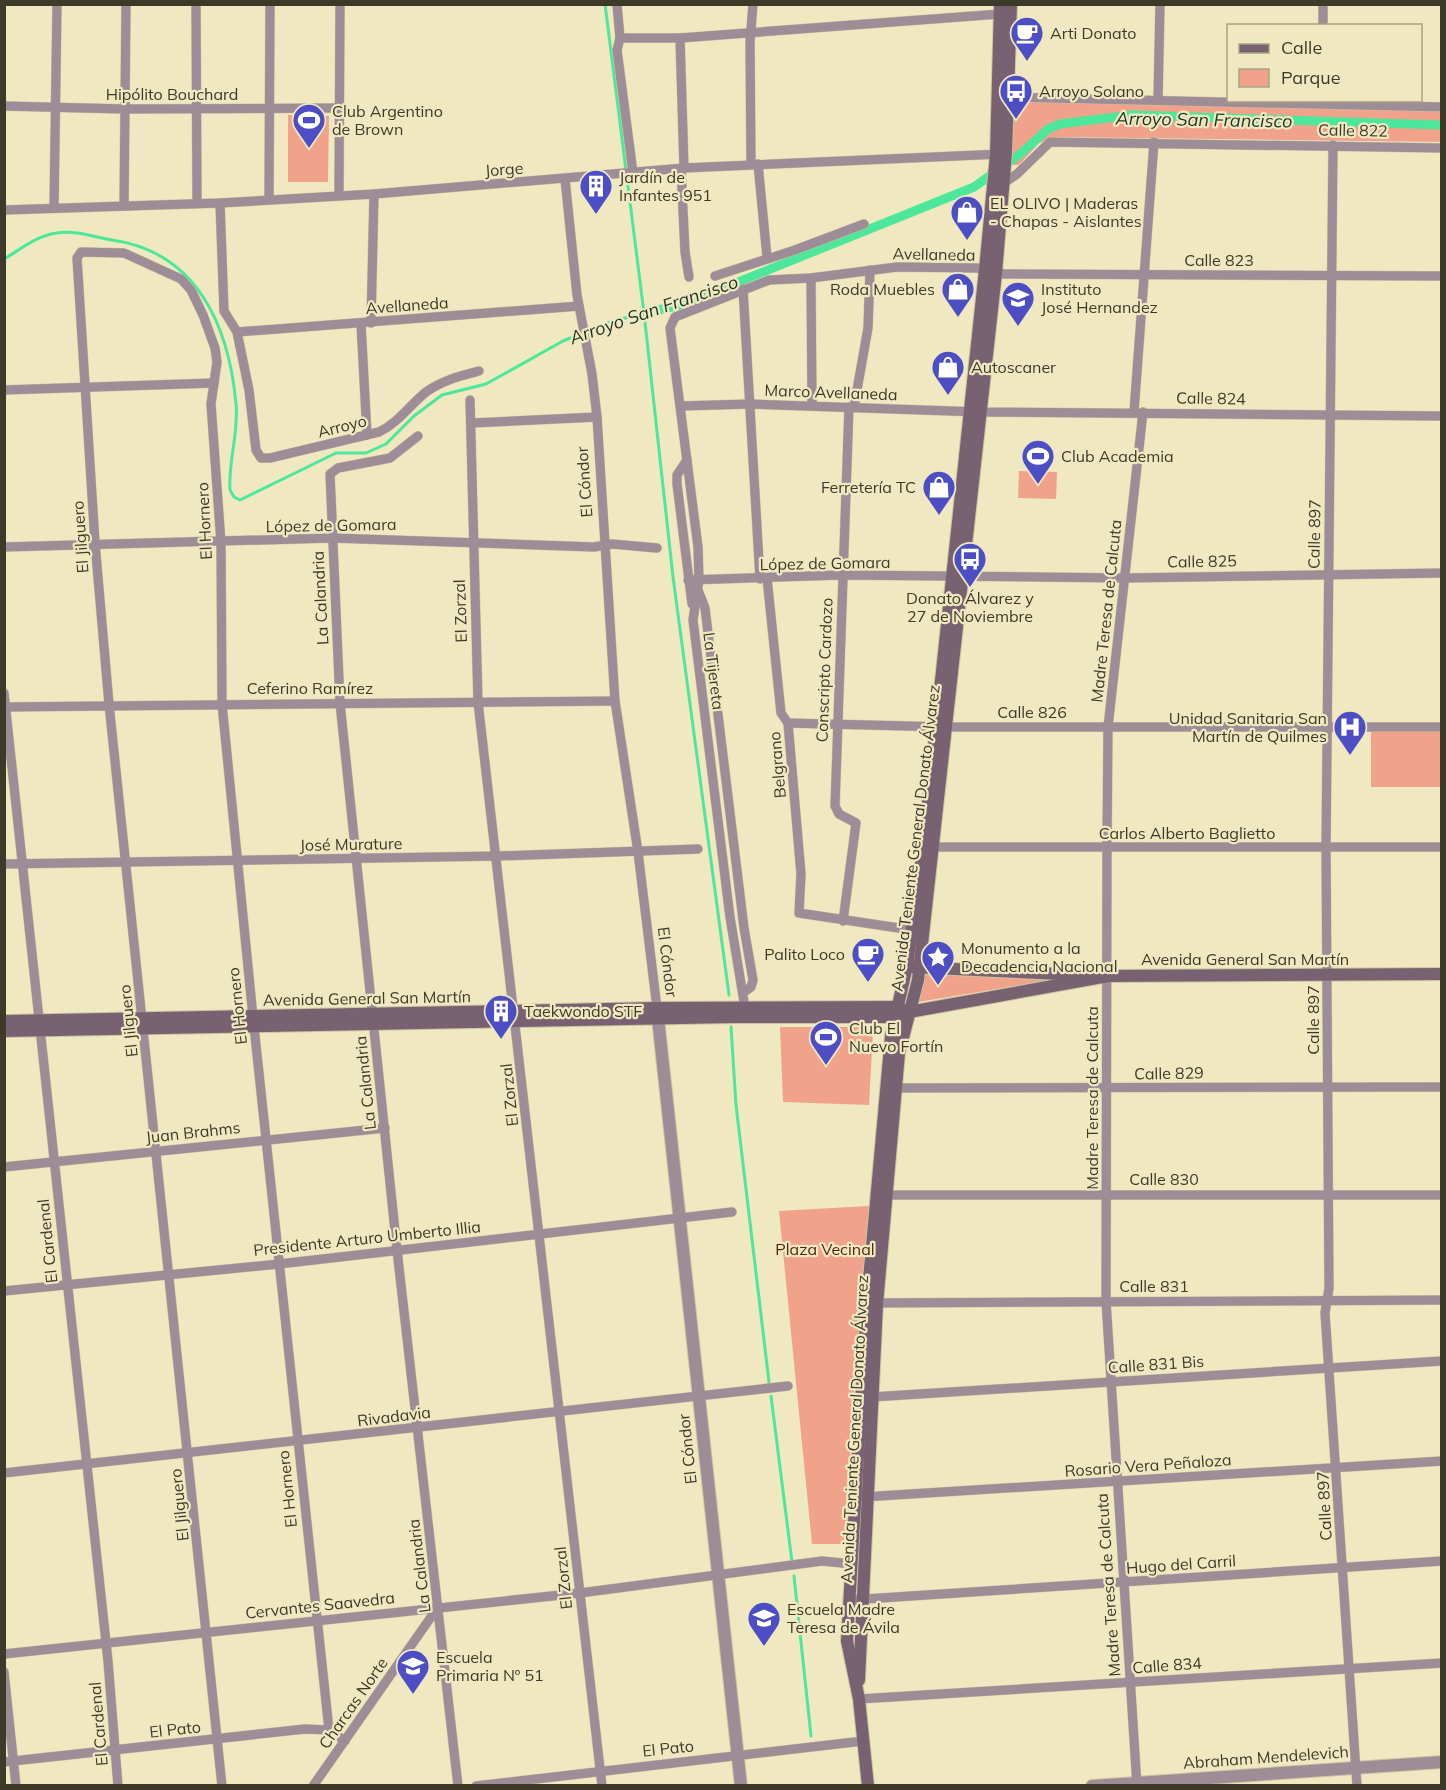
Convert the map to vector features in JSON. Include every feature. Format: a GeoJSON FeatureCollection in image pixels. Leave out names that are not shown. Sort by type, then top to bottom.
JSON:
{"type":"FeatureCollection","features":[{"type":"Feature","properties":{"kind":"main road","name":"Avenida Teniente General Donato Álvarez"},"geometry":{"type":"LineString","coordinates":[[913,967],[912,930],[940,727],[999,186],[1011,4]]}},
{"type":"Feature","properties":{"kind":"main road","name":"Avenida Teniente General Donato Álvarez"},"geometry":{"type":"LineString","coordinates":[[1000,9],[1004,97]]}},
{"type":"Feature","properties":{"kind":"main road","name":"Avenida Teniente General Donato Álvarez"},"geometry":{"type":"LineString","coordinates":[[856,1600],[872,1303],[900,1012],[913,967],[933,847],[940,727]]}},
{"type":"Feature","properties":{"kind":"main road"},"geometry":{"type":"LineString","coordinates":[[913,967],[1108,976]]}},
{"type":"Feature","properties":{"kind":"main road","name":"Avenida General San Martín"},"geometry":{"type":"LineString","coordinates":[[4,1031],[40,1026],[144,1023],[658,1013],[900,1012],[1108,976],[1442,974]]}},
{"type":"Feature","properties":{"kind":"main road","name":"Avenida Teniente General Donato Álvarez"},"geometry":{"type":"LineString","coordinates":[[868,1785],[859,1699],[856,1600],[852,1564],[862,1497],[872,1397],[872,1303],[886,1195],[899,1053],[900,1012]]}},
{"type":"Feature","properties":{"kind":"main road","name":"Avenida General San Martín"},"geometry":{"type":"LineString","coordinates":[[4,1021],[40,1026]]}},
{"type":"Feature","properties":{"kind":"street"},"geometry":{"type":"LineString","coordinates":[[54,208],[57,4]]}},
{"type":"Feature","properties":{"kind":"street"},"geometry":{"type":"LineString","coordinates":[[124,206],[126,4]]}},
{"type":"Feature","properties":{"kind":"street"},"geometry":{"type":"LineString","coordinates":[[196,4],[197,203]]}},
{"type":"Feature","properties":{"kind":"street"},"geometry":{"type":"LineString","coordinates":[[269,199],[270,4]]}},
{"type":"Feature","properties":{"kind":"street"},"geometry":{"type":"LineString","coordinates":[[339,195],[340,4]]}},
{"type":"Feature","properties":{"kind":"street"},"geometry":{"type":"LineString","coordinates":[[617,4],[620,38],[617,50],[627,174]]}},
{"type":"Feature","properties":{"kind":"street"},"geometry":{"type":"LineString","coordinates":[[753,4],[751,32],[754,164],[767,258]]}},
{"type":"Feature","properties":{"kind":"street"},"geometry":{"type":"LineString","coordinates":[[1158,100],[1160,4]]}},
{"type":"Feature","properties":{"kind":"street"},"geometry":{"type":"LineString","coordinates":[[1323,4],[1323,24]]}},
{"type":"Feature","properties":{"kind":"street"},"geometry":{"type":"LineString","coordinates":[[620,38],[680,38],[1000,9]]}},
{"type":"Feature","properties":{"kind":"street"},"geometry":{"type":"LineString","coordinates":[[680,38],[685,252],[689,277]]}},
{"type":"Feature","properties":{"kind":"street","name":"Calle 822"},"geometry":{"type":"LineString","coordinates":[[1004,97],[1227,101]]}},
{"type":"Feature","properties":{"kind":"street","name":"Calle 822"},"geometry":{"type":"LineString","coordinates":[[1267,102],[1442,107]]}},
{"type":"Feature","properties":{"kind":"street","name":"Hipólito Bouchard"},"geometry":{"type":"LineString","coordinates":[[4,106],[124,109],[339,108]]}},
{"type":"Feature","properties":{"kind":"street","name":"Calle 822"},"geometry":{"type":"LineString","coordinates":[[999,186],[1050,142],[1155,141],[1442,148]]}},
{"type":"Feature","properties":{"kind":"street","name":"Madre Teresa de Calcuta"},"geometry":{"type":"LineString","coordinates":[[1137,1784],[1106,1301],[1108,727],[1125,578],[1139,412],[1145,275],[1155,141]]}},
{"type":"Feature","properties":{"kind":"street","name":"Calle 897"},"geometry":{"type":"LineString","coordinates":[[1334,145],[1326,848],[1329,1288],[1326,1302],[1357,1785]]}},
{"type":"Feature","properties":{"kind":"street","name":"Jorge"},"geometry":{"type":"LineString","coordinates":[[4,210],[220,203],[374,194],[754,164],[1001,154]]}},
{"type":"Feature","properties":{"kind":"street","name":"El Cóndor"},"geometry":{"type":"LineString","coordinates":[[565,179],[579,306],[588,350],[597,417],[615,701],[638,852],[658,1013],[678,1219],[741,1785]]}},
{"type":"Feature","properties":{"kind":"street"},"geometry":{"type":"LineString","coordinates":[[367,435],[366,324],[374,194]]}},
{"type":"Feature","properties":{"kind":"street"},"geometry":{"type":"LineString","coordinates":[[220,203],[224,311],[237,332]]}},
{"type":"Feature","properties":{"kind":"street"},"geometry":{"type":"LineString","coordinates":[[715,276],[795,250],[864,224]]}},
{"type":"Feature","properties":{"kind":"street","name":"El Jilguero"},"geometry":{"type":"LineString","coordinates":[[186,284],[124,254],[78,254],[95,543],[109,704],[222,1785]]}},
{"type":"Feature","properties":{"kind":"street","name":"Avellaneda"},"geometry":{"type":"LineString","coordinates":[[670,328],[675,318],[769,280],[811,278],[905,266],[990,271]]}},
{"type":"Feature","properties":{"kind":"street","name":"Conscripto Cardozo"},"geometry":{"type":"LineString","coordinates":[[843,921],[856,823],[839,814],[834,806],[842,575],[852,407],[868,328],[870,270]]}},
{"type":"Feature","properties":{"kind":"street","name":"Calle 823"},"geometry":{"type":"LineString","coordinates":[[990,271],[1145,275],[1442,276]]}},
{"type":"Feature","properties":{"kind":"street"},"geometry":{"type":"LineString","coordinates":[[811,278],[812,405]]}},
{"type":"Feature","properties":{"kind":"street","name":"El Hornero"},"geometry":{"type":"LineString","coordinates":[[186,284],[204,315],[215,348],[217,362],[211,404],[221,543],[222,704],[253,1022],[329,1730]]}},
{"type":"Feature","properties":{"kind":"street","name":"Belgrano"},"geometry":{"type":"LineString","coordinates":[[743,289],[764,579],[781,713],[788,723],[801,874],[799,909],[802,915],[843,921]]}},
{"type":"Feature","properties":{"kind":"street","name":"Avellaneda"},"geometry":{"type":"LineString","coordinates":[[237,332],[366,324],[579,306]]}},
{"type":"Feature","properties":{"kind":"street","name":"La Tijereta"},"geometry":{"type":"LineString","coordinates":[[670,328],[698,547],[699,580],[693,606],[717,821],[746,1012]]}},
{"type":"Feature","properties":{"kind":"street","name":"Arroyo"},"geometry":{"type":"LineString","coordinates":[[237,332],[249,390],[256,450],[261,458],[266,459],[367,435],[392,425],[425,394],[446,380],[479,370]]}},
{"type":"Feature","properties":{"kind":"street"},"geometry":{"type":"LineString","coordinates":[[4,390],[214,382]]}},
{"type":"Feature","properties":{"kind":"street","name":"El Zorzal"},"geometry":{"type":"LineString","coordinates":[[470,400],[478,702],[498,856],[602,1785]]}},
{"type":"Feature","properties":{"kind":"street","name":"Marco Avellaneda"},"geometry":{"type":"LineString","coordinates":[[681,406],[812,405],[975,412]]}},
{"type":"Feature","properties":{"kind":"street","name":"Calle 824"},"geometry":{"type":"LineString","coordinates":[[975,412],[1442,416]]}},
{"type":"Feature","properties":{"kind":"street"},"geometry":{"type":"LineString","coordinates":[[472,423],[597,417]]}},
{"type":"Feature","properties":{"kind":"street","name":"La Calandria"},"geometry":{"type":"LineString","coordinates":[[418,436],[390,458],[332,471],[330,474],[340,703],[397,1250],[458,1785]]}},
{"type":"Feature","properties":{"kind":"street"},"geometry":{"type":"LineString","coordinates":[[687,460],[677,475],[677,484],[693,606]]}},
{"type":"Feature","properties":{"kind":"street","name":"López de Gomara"},"geometry":{"type":"LineString","coordinates":[[4,547],[95,543],[221,543],[332,538],[605,546],[612,544],[657,548]]}},
{"type":"Feature","properties":{"kind":"street","name":"Calle 825"},"geometry":{"type":"LineString","coordinates":[[957,577],[1125,578],[1442,573]]}},
{"type":"Feature","properties":{"kind":"street","name":"López de Gomara"},"geometry":{"type":"LineString","coordinates":[[688,580],[842,575],[957,577]]}},
{"type":"Feature","properties":{"kind":"street"},"geometry":{"type":"LineString","coordinates":[[698,590],[705,608],[742,915],[753,980],[751,987],[744,992]]}},
{"type":"Feature","properties":{"kind":"street","name":"El Cardenal"},"geometry":{"type":"LineString","coordinates":[[4,693],[24,863],[118,1785]]}},
{"type":"Feature","properties":{"kind":"street","name":"Ceferino Ramírez"},"geometry":{"type":"LineString","coordinates":[[5,707],[109,704],[615,701]]}},
{"type":"Feature","properties":{"kind":"street"},"geometry":{"type":"LineString","coordinates":[[788,723],[940,727]]}},
{"type":"Feature","properties":{"kind":"street","name":"Calle 826"},"geometry":{"type":"LineString","coordinates":[[940,727],[1442,727]]}},
{"type":"Feature","properties":{"kind":"street"},"geometry":{"type":"LineString","coordinates":[[717,821],[731,821]]}},
{"type":"Feature","properties":{"kind":"street","name":"Carlos Alberto Baglietto"},"geometry":{"type":"LineString","coordinates":[[933,847],[1107,849],[1442,847]]}},
{"type":"Feature","properties":{"kind":"street","name":"José Murature"},"geometry":{"type":"LineString","coordinates":[[4,864],[127,860],[498,856],[698,849]]}},
{"type":"Feature","properties":{"kind":"street"},"geometry":{"type":"LineString","coordinates":[[731,923],[742,915]]}},
{"type":"Feature","properties":{"kind":"street"},"geometry":{"type":"LineString","coordinates":[[843,921],[912,930]]}},
{"type":"Feature","properties":{"kind":"street","name":"Calle 829"},"geometry":{"type":"LineString","coordinates":[[896,1088],[1442,1087]]}},
{"type":"Feature","properties":{"kind":"street","name":"Juan Brahms"},"geometry":{"type":"LineString","coordinates":[[4,1167],[385,1128]]}},
{"type":"Feature","properties":{"kind":"street","name":"Calle 830"},"geometry":{"type":"LineString","coordinates":[[886,1195],[1442,1195]]}},
{"type":"Feature","properties":{"kind":"street","name":"Presidente Arturo Umberto Illia"},"geometry":{"type":"LineString","coordinates":[[4,1291],[279,1264],[732,1212]]}},
{"type":"Feature","properties":{"kind":"street","name":"Calle 831"},"geometry":{"type":"LineString","coordinates":[[872,1303],[1442,1300]]}},
{"type":"Feature","properties":{"kind":"street","name":"Calle 831 Bis"},"geometry":{"type":"LineString","coordinates":[[872,1397],[1442,1361]]}},
{"type":"Feature","properties":{"kind":"street","name":"Rivadavia"},"geometry":{"type":"LineString","coordinates":[[4,1473],[698,1398],[788,1386]]}},
{"type":"Feature","properties":{"kind":"street","name":"Rosario Vera Peñaloza"},"geometry":{"type":"LineString","coordinates":[[862,1497],[1442,1461]]}},
{"type":"Feature","properties":{"kind":"street","name":"Cervantes Saavedra"},"geometry":{"type":"LineString","coordinates":[[4,1654],[317,1619],[580,1593],[822,1561],[852,1564]]}},
{"type":"Feature","properties":{"kind":"street","name":"Hugo del Carril"},"geometry":{"type":"LineString","coordinates":[[856,1600],[1442,1561]]}},
{"type":"Feature","properties":{"kind":"street","name":"Charcas Norte"},"geometry":{"type":"LineString","coordinates":[[313,1785],[438,1607]]}},
{"type":"Feature","properties":{"kind":"street","name":"Calle 834"},"geometry":{"type":"LineString","coordinates":[[859,1699],[1442,1663]]}},
{"type":"Feature","properties":{"kind":"street"},"geometry":{"type":"LineString","coordinates":[[4,1672],[9,1762],[16,1785]]}},
{"type":"Feature","properties":{"kind":"street","name":"El Pato"},"geometry":{"type":"LineString","coordinates":[[9,1762],[295,1730],[329,1730]]}},
{"type":"Feature","properties":{"kind":"street"},"geometry":{"type":"LineString","coordinates":[[329,1730],[345,1741]]}},
{"type":"Feature","properties":{"kind":"street","name":"El Pato"},"geometry":{"type":"LineString","coordinates":[[476,1785],[863,1741]]}},
{"type":"Feature","properties":{"kind":"street","name":"Abraham Mendelevich"},"geometry":{"type":"LineString","coordinates":[[1092,1785],[1137,1784],[1442,1762]]}},
{"type":"Feature","properties":{"kind":"green space"},"geometry":{"type":"Polygon","coordinates":[[[1014,102],[1441,110],[1441,142],[1057,137],[1039,143],[1019,165],[1009,165],[1014,102]]]}},
{"type":"Feature","properties":{"kind":"green space","name":"Club Argentino de Brown"},"geometry":{"type":"Polygon","coordinates":[[[288,115],[329,116],[328,182],[288,182],[288,115]]]}},
{"type":"Feature","properties":{"kind":"green space","name":"Club Academia"},"geometry":{"type":"Polygon","coordinates":[[[1019,471],[1057,472],[1056,499],[1018,498],[1019,471]]]}},
{"type":"Feature","properties":{"kind":"green space"},"geometry":{"type":"Polygon","coordinates":[[[1371,732],[1441,732],[1441,787],[1371,787],[1371,732]]]}},
{"type":"Feature","properties":{"kind":"green space"},"geometry":{"type":"Polygon","coordinates":[[[926,972],[1046,977],[1045,981],[918,1002],[926,972]]]}},
{"type":"Feature","properties":{"kind":"green space","name":"Club El Nuevo Fortín"},"geometry":{"type":"Polygon","coordinates":[[[780,1027],[870,1027],[873,1030],[869,1105],[783,1102],[780,1027]]]}},
{"type":"Feature","properties":{"kind":"green space","name":"Plaza Vecinal"},"geometry":{"type":"Polygon","coordinates":[[[869,1206],[856,1363],[845,1544],[812,1544],[779,1211],[869,1206]]]}},
{"type":"Feature","properties":{"kind":"waterway"},"geometry":{"type":"LineString","coordinates":[[605,4],[644,313],[673,577],[729,995]]}},
{"type":"Feature","properties":{"kind":"waterway","name":"Arroyo San Francisco"},"geometry":{"type":"LineString","coordinates":[[644,313],[681,305],[974,187],[1019,155],[1048,129],[1060,124],[1132,115],[1442,125]]}},
{"type":"Feature","properties":{"kind":"waterway","name":"Arroyo San Francisco"},"geometry":{"type":"LineString","coordinates":[[4,259],[50,234],[70,232],[141,247],[166,260],[187,277],[203,297],[226,347],[237,415],[230,490],[234,497],[240,500],[336,453],[366,453],[386,444],[414,416],[442,395],[486,384],[563,341],[610,322],[644,313]]}},
{"type":"Feature","properties":{"kind":"waterway"},"geometry":{"type":"LineString","coordinates":[[731,1027],[736,1105],[769,1382]]}},
{"type":"Feature","properties":{"kind":"waterway"},"geometry":{"type":"LineString","coordinates":[[771,1396],[792,1562]]}},
{"type":"Feature","properties":{"kind":"waterway"},"geometry":{"type":"LineString","coordinates":[[794,1576],[811,1736]]}},
{"type":"Feature","properties":{"kind":"place","name":"Arti Donato"},"geometry":{"type":"Point","coordinates":[1027,62]}},
{"type":"Feature","properties":{"kind":"place","name":"Arroyo Solano"},"geometry":{"type":"Point","coordinates":[1016,120]}},
{"type":"Feature","properties":{"kind":"place","name":"Club Argentino de Brown"},"geometry":{"type":"Point","coordinates":[309,149]}},
{"type":"Feature","properties":{"kind":"place","name":"Jardín de Infantes 951"},"geometry":{"type":"Point","coordinates":[596,215]}},
{"type":"Feature","properties":{"kind":"place","name":"EL OLIVO | Maderas - Chapas - Aislantes"},"geometry":{"type":"Point","coordinates":[967,241]}},
{"type":"Feature","properties":{"kind":"place","name":"Roda Muebles"},"geometry":{"type":"Point","coordinates":[958,318]}},
{"type":"Feature","properties":{"kind":"place","name":"Instituto José Hernandez"},"geometry":{"type":"Point","coordinates":[1018,327]}},
{"type":"Feature","properties":{"kind":"place","name":"Autoscaner"},"geometry":{"type":"Point","coordinates":[948,396]}},
{"type":"Feature","properties":{"kind":"place","name":"Club Academia"},"geometry":{"type":"Point","coordinates":[1038,485]}},
{"type":"Feature","properties":{"kind":"place","name":"Ferretería TC"},"geometry":{"type":"Point","coordinates":[939,516]}},
{"type":"Feature","properties":{"kind":"place","name":"Donato Álvarez y 27 de Noviembre"},"geometry":{"type":"Point","coordinates":[970,588]}},
{"type":"Feature","properties":{"kind":"place","name":"Unidad Sanitaria San Martín de Quilmes"},"geometry":{"type":"Point","coordinates":[1350,756]}},
{"type":"Feature","properties":{"kind":"place","name":"Palito Loco"},"geometry":{"type":"Point","coordinates":[868,983]}},
{"type":"Feature","properties":{"kind":"place","name":"Monumento a la Decadencia Nacional"},"geometry":{"type":"Point","coordinates":[938,986]}},
{"type":"Feature","properties":{"kind":"place","name":"Taekwondo STF"},"geometry":{"type":"Point","coordinates":[501,1040]}},
{"type":"Feature","properties":{"kind":"place","name":"Club El Nuevo Fortín"},"geometry":{"type":"Point","coordinates":[826,1066]}},
{"type":"Feature","properties":{"kind":"place","name":"Escuela Madre Teresa de Ávila"},"geometry":{"type":"Point","coordinates":[764,1647]}},
{"type":"Feature","properties":{"kind":"place","name":"Escuela Primaria Nº 51"},"geometry":{"type":"Point","coordinates":[413,1695]}}]}
